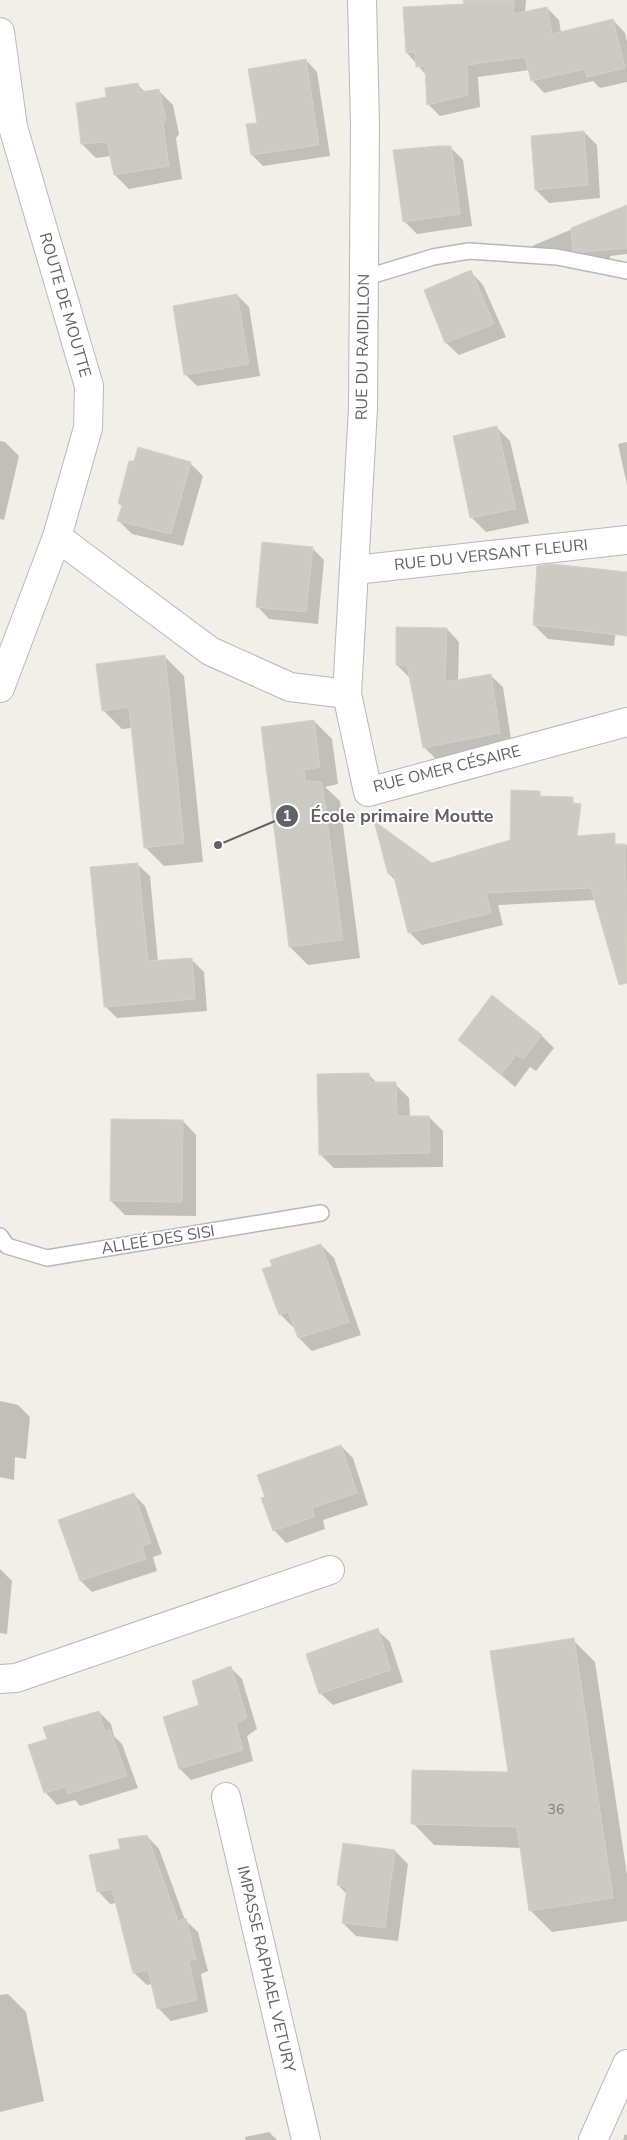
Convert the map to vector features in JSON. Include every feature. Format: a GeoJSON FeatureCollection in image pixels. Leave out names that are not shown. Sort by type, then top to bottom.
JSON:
{"type":"FeatureCollection","features":[{"type":"Feature","properties":{"kind":"street","name":"RUE DU RAIDILLON"},"geometry":{"type":"LineString","coordinates":[[347,694],[363,398],[365,124],[362,0]]}},
{"type":"Feature","properties":{"kind":"street","name":"ROUTE DE MOUTTE"},"geometry":{"type":"LineString","coordinates":[[0,32],[6,129],[89,386],[88,428],[57,537],[0,688]]}},
{"type":"Feature","properties":{"kind":"street"},"geometry":{"type":"LineString","coordinates":[[57,537],[210,651],[290,687],[347,694]]}},
{"type":"Feature","properties":{"kind":"street","name":"RUE DU VERSANT FLEURI"},"geometry":{"type":"LineString","coordinates":[[355,570],[627,540]]}},
{"type":"Feature","properties":{"kind":"street","name":"RUE OMER CÉSAIRE"},"geometry":{"type":"LineString","coordinates":[[347,694],[368,792],[627,722]]}},
{"type":"Feature","properties":{"kind":"street"},"geometry":{"type":"LineString","coordinates":[[0,1679],[16,1678],[330,1570]]}},
{"type":"Feature","properties":{"kind":"street","name":"IMPASSE RAPHAEL VETURY"},"geometry":{"type":"LineString","coordinates":[[226,1797],[306,2140]]}},
{"type":"Feature","properties":{"kind":"street"},"geometry":{"type":"LineString","coordinates":[[593,2140],[627,2064]]}},
{"type":"Feature","properties":{"kind":"lane"},"geometry":{"type":"LineString","coordinates":[[364,278],[433,257],[469,251],[557,257],[627,271]]}},
{"type":"Feature","properties":{"kind":"lane","name":"ALLEÉ DES SISI"},"geometry":{"type":"LineString","coordinates":[[0,1236],[7,1246],[47,1258],[322,1213]]}},
{"type":"Feature","properties":{"kind":"building"},"geometry":{"type":"Polygon","coordinates":[[[463,0],[514,0],[513,14],[547,7],[552,34],[613,19],[625,68],[587,77],[585,69],[531,81],[525,57],[467,65],[468,95],[427,105],[425,66],[416,67],[415,52],[406,53],[403,7],[464,4],[463,0]]]}},
{"type":"Feature","properties":{"kind":"building"},"geometry":{"type":"Polygon","coordinates":[[[306,59],[319,145],[251,155],[246,124],[257,123],[248,69],[306,59]]]}},
{"type":"Feature","properties":{"kind":"building"},"geometry":{"type":"Polygon","coordinates":[[[138,83],[140,92],[159,89],[166,120],[163,124],[169,166],[114,175],[107,142],[81,144],[76,103],[106,97],[105,88],[138,83]]]}},
{"type":"Feature","properties":{"kind":"building"},"geometry":{"type":"Polygon","coordinates":[[[584,131],[588,185],[535,190],[531,136],[584,131]]]}},
{"type":"Feature","properties":{"kind":"building"},"geometry":{"type":"Polygon","coordinates":[[[451,146],[460,214],[403,222],[393,150],[451,146]]]}},
{"type":"Feature","properties":{"kind":"building"},"geometry":{"type":"Polygon","coordinates":[[[627,205],[627,248],[573,251],[571,228],[627,205]]]}},
{"type":"Feature","properties":{"kind":"building"},"geometry":{"type":"Polygon","coordinates":[[[471,270],[494,324],[445,343],[424,290],[471,270]]]}},
{"type":"Feature","properties":{"kind":"building"},"geometry":{"type":"Polygon","coordinates":[[[237,294],[249,364],[184,375],[173,306],[237,294]]]}},
{"type":"Feature","properties":{"kind":"building"},"geometry":{"type":"Polygon","coordinates":[[[497,426],[516,509],[470,518],[453,436],[497,426]]]}},
{"type":"Feature","properties":{"kind":"building"},"geometry":{"type":"Polygon","coordinates":[[[138,447],[191,462],[171,534],[117,521],[122,505],[118,503],[129,461],[134,461],[138,447]]]}},
{"type":"Feature","properties":{"kind":"building"},"geometry":{"type":"Polygon","coordinates":[[[262,542],[313,547],[306,612],[256,607],[262,542]]]}},
{"type":"Feature","properties":{"kind":"building"},"geometry":{"type":"Polygon","coordinates":[[[552,564],[627,572],[627,636],[533,625],[537,566],[552,564]]]}},
{"type":"Feature","properties":{"kind":"building"},"geometry":{"type":"Polygon","coordinates":[[[396,627],[447,628],[445,682],[491,674],[500,733],[423,748],[407,665],[396,665],[396,627]]]}},
{"type":"Feature","properties":{"kind":"building"},"geometry":{"type":"Polygon","coordinates":[[[165,655],[184,843],[144,848],[129,707],[102,711],[96,664],[165,655]]]}},
{"type":"Feature","properties":{"kind":"building"},"geometry":{"type":"Polygon","coordinates":[[[314,720],[320,767],[304,770],[305,781],[322,782],[343,940],[289,947],[261,727],[314,720]]]}},
{"type":"Feature","properties":{"kind":"building"},"geometry":{"type":"Polygon","coordinates":[[[511,790],[540,791],[540,796],[573,797],[573,803],[581,804],[577,836],[615,833],[615,844],[625,844],[627,983],[619,985],[591,888],[486,893],[491,913],[408,933],[393,873],[388,874],[374,821],[432,863],[510,840],[511,790]]]}},
{"type":"Feature","properties":{"kind":"building"},"geometry":{"type":"Polygon","coordinates":[[[138,863],[148,961],[192,958],[195,999],[104,1007],[90,867],[138,863]]]}},
{"type":"Feature","properties":{"kind":"building"},"geometry":{"type":"Polygon","coordinates":[[[492,995],[542,1035],[523,1059],[516,1055],[501,1075],[458,1040],[492,995]]]}},
{"type":"Feature","properties":{"kind":"building"},"geometry":{"type":"Polygon","coordinates":[[[369,1073],[370,1082],[396,1082],[397,1116],[429,1116],[430,1153],[319,1155],[317,1074],[369,1073]]]}},
{"type":"Feature","properties":{"kind":"building"},"geometry":{"type":"Polygon","coordinates":[[[111,1119],[183,1120],[182,1202],[110,1201],[111,1119]]]}},
{"type":"Feature","properties":{"kind":"building"},"geometry":{"type":"Polygon","coordinates":[[[321,1244],[349,1322],[298,1338],[288,1312],[279,1315],[262,1269],[272,1266],[270,1260],[321,1244]]]}},
{"type":"Feature","properties":{"kind":"building"},"geometry":{"type":"Polygon","coordinates":[[[341,1445],[357,1493],[312,1508],[314,1517],[273,1531],[261,1498],[265,1497],[257,1475],[341,1445]]]}},
{"type":"Feature","properties":{"kind":"building"},"geometry":{"type":"Polygon","coordinates":[[[134,1493],[151,1543],[142,1546],[146,1559],[80,1581],[58,1520],[134,1493]]]}},
{"type":"Feature","properties":{"kind":"building"},"geometry":{"type":"Polygon","coordinates":[[[378,1628],[391,1670],[319,1694],[306,1654],[378,1628]]]}},
{"type":"Feature","properties":{"kind":"building"},"geometry":{"type":"Polygon","coordinates":[[[574,1638],[613,1898],[529,1911],[517,1827],[411,1824],[412,1770],[508,1772],[490,1651],[574,1638]]]}},
{"type":"Feature","properties":{"kind":"building"},"geometry":{"type":"Polygon","coordinates":[[[231,1666],[247,1717],[236,1724],[243,1750],[179,1769],[163,1717],[199,1705],[192,1681],[231,1666]]]}},
{"type":"Feature","properties":{"kind":"building"},"geometry":{"type":"Polygon","coordinates":[[[99,1711],[105,1732],[110,1730],[127,1776],[67,1794],[65,1787],[44,1793],[28,1745],[47,1739],[43,1727],[99,1711]]]}},
{"type":"Feature","properties":{"kind":"building"},"geometry":{"type":"Polygon","coordinates":[[[147,1835],[178,1921],[186,1918],[196,1959],[189,1961],[197,2000],[157,2009],[148,1970],[133,1973],[112,1889],[97,1892],[89,1855],[120,1849],[118,1839],[147,1835]]]}},
{"type":"Feature","properties":{"kind":"building"},"geometry":{"type":"Polygon","coordinates":[[[343,1843],[395,1850],[385,1928],[342,1923],[347,1887],[337,1885],[343,1843]]]}},
{"type":"Feature","properties":{"kind":"place","name":"École primaire Moutte"},"geometry":{"type":"Point","coordinates":[218,845]}}]}
